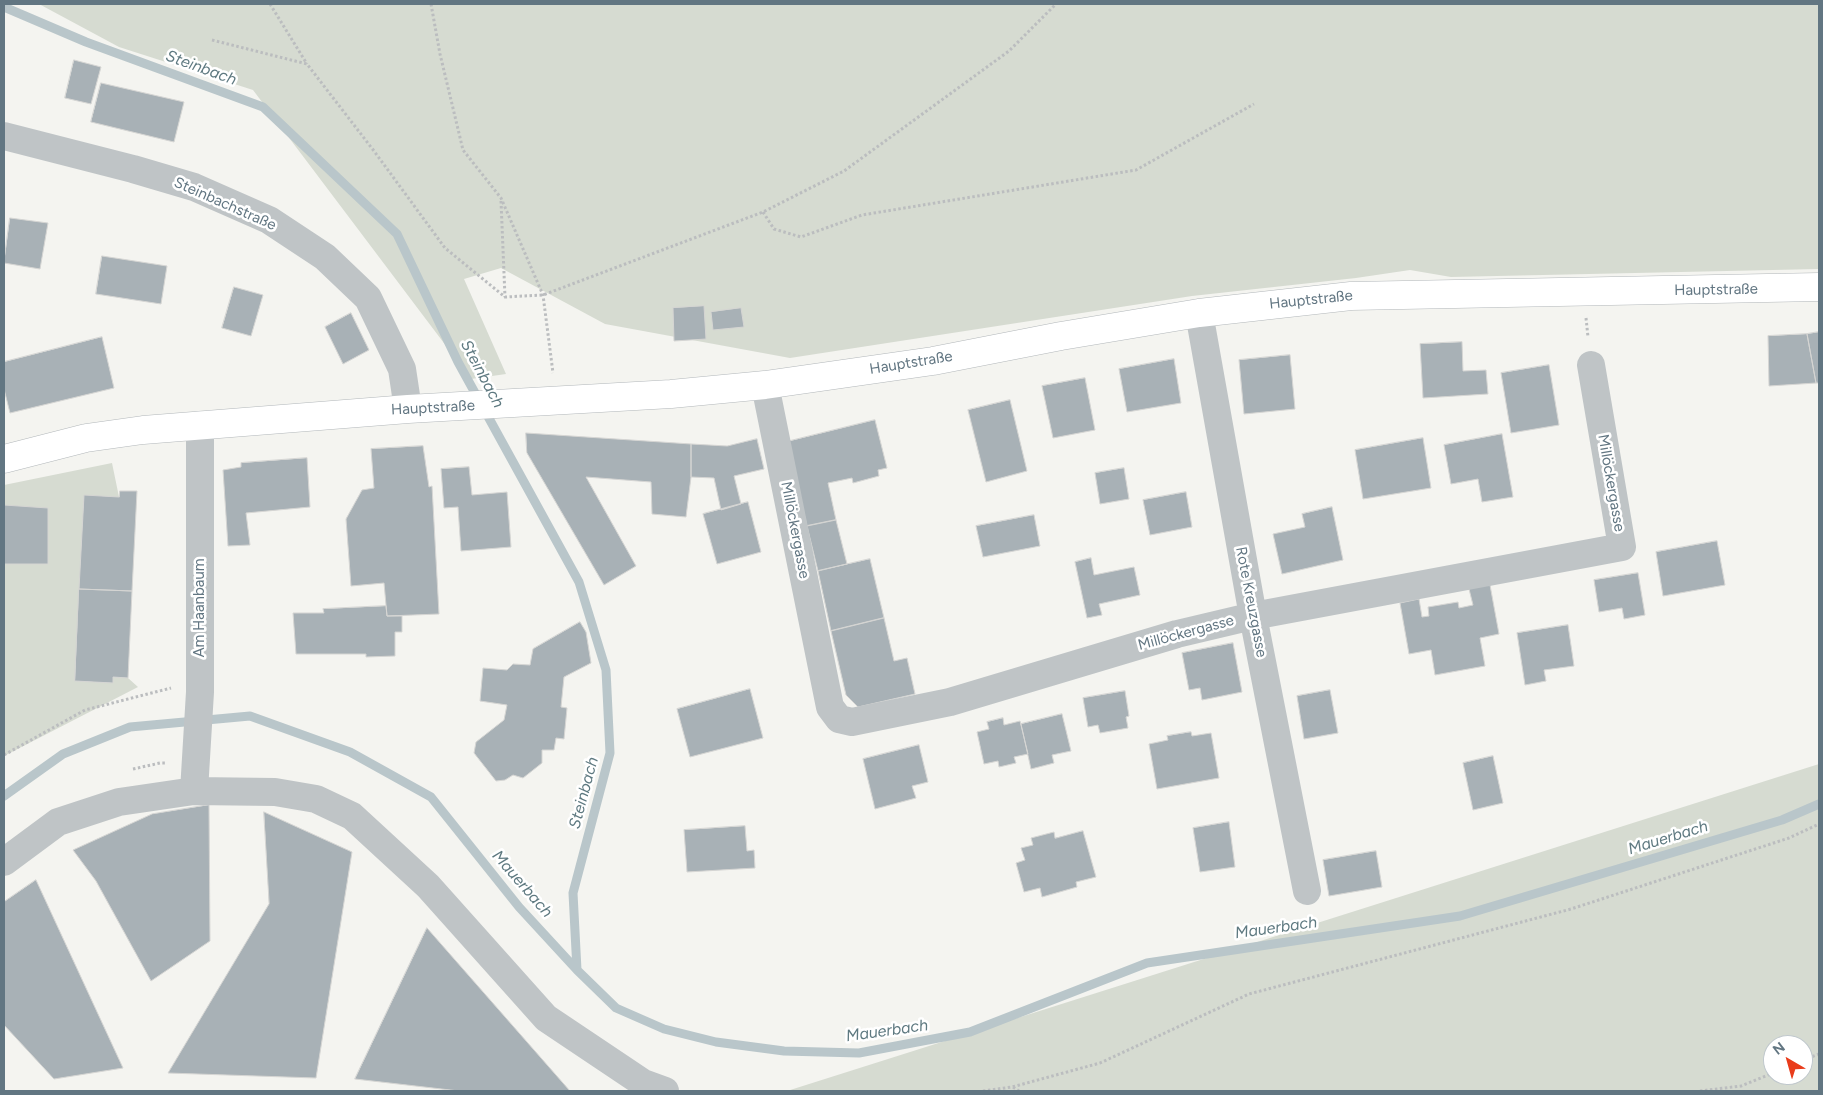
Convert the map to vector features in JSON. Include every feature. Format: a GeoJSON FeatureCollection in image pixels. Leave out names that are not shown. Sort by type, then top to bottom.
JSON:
{"type":"FeatureCollection","features":[{"type":"Feature","properties":{"kind":"main road","name":"Hauptstraße"},"geometry":{"type":"LineString","coordinates":[[4,459],[86,438],[143,430],[408,409],[671,394],[766,385],[933,361],[1199,312],[1351,296],[1819,287]]}},
{"type":"Feature","properties":{"kind":"street","name":"Steinbachstraße"},"geometry":{"type":"LineString","coordinates":[[4,136],[133,169],[194,187],[269,220],[325,257],[368,298],[402,369],[408,409]]}},
{"type":"Feature","properties":{"kind":"street","name":"Rote Kreuzgasse"},"geometry":{"type":"LineString","coordinates":[[1199,312],[1253,616],[1307,891]]}},
{"type":"Feature","properties":{"kind":"street","name":"Millöckergasse"},"geometry":{"type":"LineString","coordinates":[[766,385],[830,707],[838,719],[852,722],[950,702],[1177,634],[1253,616],[1622,547],[1590,365]]}},
{"type":"Feature","properties":{"kind":"street","name":"Am Haanbaum"},"geometry":{"type":"LineString","coordinates":[[194,791],[200,692],[200,425]]}},
{"type":"Feature","properties":{"kind":"street"},"geometry":{"type":"LineString","coordinates":[[4,862],[58,822],[119,802],[194,791],[275,792],[316,799],[352,816],[428,886],[546,1018],[643,1083],[665,1091]]}},
{"type":"Feature","properties":{"kind":"path"},"geometry":{"type":"LineString","coordinates":[[270,4],[307,64],[374,151],[444,248],[504,298],[543,295],[763,212],[844,171],[1009,52],[1056,4]]}},
{"type":"Feature","properties":{"kind":"path"},"geometry":{"type":"LineString","coordinates":[[431,4],[440,54],[463,150],[501,198],[543,295],[557,401]]}},
{"type":"Feature","properties":{"kind":"path"},"geometry":{"type":"LineString","coordinates":[[212,40],[307,64]]}},
{"type":"Feature","properties":{"kind":"path"},"geometry":{"type":"LineString","coordinates":[[763,212],[774,229],[801,237],[862,215],[1136,170],[1254,104]]}},
{"type":"Feature","properties":{"kind":"path"},"geometry":{"type":"LineString","coordinates":[[501,198],[504,298]]}},
{"type":"Feature","properties":{"kind":"path"},"geometry":{"type":"LineString","coordinates":[[1584,292],[1590,365]]}},
{"type":"Feature","properties":{"kind":"path"},"geometry":{"type":"LineString","coordinates":[[4,755],[85,710],[167,689]]}},
{"type":"Feature","properties":{"kind":"path"},"geometry":{"type":"LineString","coordinates":[[983,1091],[1012,1087],[1100,1063],[1249,994],[1571,908],[1789,838],[1819,824]]}},
{"type":"Feature","properties":{"kind":"path"},"geometry":{"type":"LineString","coordinates":[[1700,1091],[1741,1086],[1763,1077]]}},
{"type":"Feature","properties":{"kind":"path"},"geometry":{"type":"LineString","coordinates":[[1012,1087],[1019,1091]]}},
{"type":"Feature","properties":{"kind":"shaded area"},"geometry":{"type":"Polygon","coordinates":[[[39,4],[1819,4],[1819,269],[1451,277],[1410,270],[1356,278],[1192,296],[790,358],[605,324],[501,268],[464,279],[506,374],[471,379],[253,90],[119,47],[39,4]]]}},
{"type":"Feature","properties":{"kind":"shaded area"},"geometry":{"type":"Polygon","coordinates":[[[112,463],[119,497],[84,496],[75,681],[113,683],[113,677],[128,678],[138,687],[4,756],[4,485],[112,463]]]}},
{"type":"Feature","properties":{"kind":"shaded area"},"geometry":{"type":"Polygon","coordinates":[[[1819,764],[1819,1091],[787,1091],[1819,764]]]}},
{"type":"Feature","properties":{"kind":"building"},"geometry":{"type":"Polygon","coordinates":[[[74,60],[101,67],[91,104],[65,98],[74,60]]]}},
{"type":"Feature","properties":{"kind":"building"},"geometry":{"type":"Polygon","coordinates":[[[101,83],[184,102],[174,142],[91,122],[101,83]]]}},
{"type":"Feature","properties":{"kind":"building"},"geometry":{"type":"Polygon","coordinates":[[[10,218],[48,223],[40,269],[4,263],[10,218]]]}},
{"type":"Feature","properties":{"kind":"building"},"geometry":{"type":"Polygon","coordinates":[[[102,256],[167,266],[161,304],[96,294],[102,256]]]}},
{"type":"Feature","properties":{"kind":"building"},"geometry":{"type":"Polygon","coordinates":[[[234,287],[263,295],[251,336],[222,328],[234,287]]]}},
{"type":"Feature","properties":{"kind":"building"},"geometry":{"type":"Polygon","coordinates":[[[704,306],[706,339],[674,341],[673,308],[704,306]]]}},
{"type":"Feature","properties":{"kind":"building"},"geometry":{"type":"Polygon","coordinates":[[[741,308],[744,327],[713,330],[711,312],[741,308]]]}},
{"type":"Feature","properties":{"kind":"building"},"geometry":{"type":"Polygon","coordinates":[[[351,313],[369,350],[343,364],[325,327],[351,313]]]}},
{"type":"Feature","properties":{"kind":"building"},"geometry":{"type":"Polygon","coordinates":[[[1819,332],[1819,383],[1816,383],[1807,334],[1819,332]]]}},
{"type":"Feature","properties":{"kind":"building"},"geometry":{"type":"Polygon","coordinates":[[[1807,334],[1816,383],[1769,386],[1768,336],[1807,334]]]}},
{"type":"Feature","properties":{"kind":"building"},"geometry":{"type":"Polygon","coordinates":[[[102,337],[114,388],[10,413],[4,389],[4,362],[102,337]]]}},
{"type":"Feature","properties":{"kind":"building"},"geometry":{"type":"Polygon","coordinates":[[[1462,342],[1463,371],[1486,370],[1488,394],[1423,398],[1420,344],[1462,342]]]}},
{"type":"Feature","properties":{"kind":"building"},"geometry":{"type":"Polygon","coordinates":[[[1290,355],[1295,409],[1244,414],[1239,360],[1290,355]]]}},
{"type":"Feature","properties":{"kind":"building"},"geometry":{"type":"Polygon","coordinates":[[[1174,359],[1181,403],[1127,412],[1119,369],[1174,359]]]}},
{"type":"Feature","properties":{"kind":"building"},"geometry":{"type":"Polygon","coordinates":[[[1549,365],[1559,425],[1511,433],[1501,373],[1549,365]]]}},
{"type":"Feature","properties":{"kind":"building"},"geometry":{"type":"Polygon","coordinates":[[[1085,378],[1095,430],[1053,438],[1042,386],[1085,378]]]}},
{"type":"Feature","properties":{"kind":"building"},"geometry":{"type":"Polygon","coordinates":[[[1010,400],[1027,471],[986,482],[968,410],[1010,400]]]}},
{"type":"Feature","properties":{"kind":"building"},"geometry":{"type":"Polygon","coordinates":[[[875,420],[887,468],[878,470],[879,476],[853,483],[852,478],[828,483],[836,520],[807,526],[786,442],[875,420]]]}},
{"type":"Feature","properties":{"kind":"building"},"geometry":{"type":"Polygon","coordinates":[[[526,433],[691,444],[691,477],[686,517],[652,514],[651,482],[586,477],[636,566],[604,585],[527,453],[526,433]]]}},
{"type":"Feature","properties":{"kind":"building"},"geometry":{"type":"Polygon","coordinates":[[[1502,434],[1513,497],[1482,502],[1478,479],[1451,484],[1444,445],[1502,434]]]}},
{"type":"Feature","properties":{"kind":"building"},"geometry":{"type":"Polygon","coordinates":[[[1423,438],[1431,488],[1363,499],[1355,450],[1423,438]]]}},
{"type":"Feature","properties":{"kind":"building"},"geometry":{"type":"Polygon","coordinates":[[[757,439],[764,469],[734,476],[741,504],[721,510],[714,478],[691,477],[691,444],[727,446],[757,439]]]}},
{"type":"Feature","properties":{"kind":"building"},"geometry":{"type":"Polygon","coordinates":[[[423,446],[429,487],[432,486],[439,614],[387,616],[384,583],[351,586],[346,519],[362,490],[374,488],[371,449],[423,446]]]}},
{"type":"Feature","properties":{"kind":"building"},"geometry":{"type":"Polygon","coordinates":[[[307,458],[310,507],[246,513],[250,545],[228,546],[223,470],[241,467],[241,463],[307,458]]]}},
{"type":"Feature","properties":{"kind":"building"},"geometry":{"type":"Polygon","coordinates":[[[469,467],[472,495],[507,492],[511,547],[461,551],[458,507],[444,508],[441,469],[469,467]]]}},
{"type":"Feature","properties":{"kind":"building"},"geometry":{"type":"Polygon","coordinates":[[[1124,468],[1129,499],[1100,504],[1095,473],[1124,468]]]}},
{"type":"Feature","properties":{"kind":"building"},"geometry":{"type":"Polygon","coordinates":[[[120,491],[137,491],[132,591],[79,589],[84,495],[119,497],[120,491]]]}},
{"type":"Feature","properties":{"kind":"building"},"geometry":{"type":"Polygon","coordinates":[[[1186,492],[1192,527],[1150,535],[1143,500],[1186,492]]]}},
{"type":"Feature","properties":{"kind":"building"},"geometry":{"type":"Polygon","coordinates":[[[748,502],[761,552],[717,564],[703,514],[748,502]]]}},
{"type":"Feature","properties":{"kind":"building"},"geometry":{"type":"Polygon","coordinates":[[[4,505],[48,508],[48,564],[4,564],[4,505]]]}},
{"type":"Feature","properties":{"kind":"building"},"geometry":{"type":"Polygon","coordinates":[[[1332,507],[1343,560],[1282,574],[1273,534],[1305,527],[1302,514],[1332,507]]]}},
{"type":"Feature","properties":{"kind":"building"},"geometry":{"type":"Polygon","coordinates":[[[1034,515],[1040,546],[983,557],[976,526],[1034,515]]]}},
{"type":"Feature","properties":{"kind":"building"},"geometry":{"type":"Polygon","coordinates":[[[836,520],[847,564],[818,571],[807,526],[836,520]]]}},
{"type":"Feature","properties":{"kind":"building"},"geometry":{"type":"Polygon","coordinates":[[[1717,541],[1725,585],[1663,596],[1656,552],[1717,541]]]}},
{"type":"Feature","properties":{"kind":"building"},"geometry":{"type":"Polygon","coordinates":[[[1091,558],[1094,575],[1134,567],[1140,595],[1099,604],[1102,615],[1087,618],[1075,562],[1091,558]]]}},
{"type":"Feature","properties":{"kind":"building"},"geometry":{"type":"Polygon","coordinates":[[[870,559],[884,618],[831,631],[818,571],[870,559]]]}},
{"type":"Feature","properties":{"kind":"building"},"geometry":{"type":"Polygon","coordinates":[[[1638,573],[1645,615],[1624,619],[1622,608],[1599,612],[1594,580],[1638,573]]]}},
{"type":"Feature","properties":{"kind":"building"},"geometry":{"type":"Polygon","coordinates":[[[1490,585],[1499,634],[1480,638],[1485,666],[1435,675],[1431,650],[1409,654],[1400,603],[1419,599],[1422,617],[1429,616],[1428,607],[1458,602],[1459,608],[1473,605],[1469,589],[1490,585]]]}},
{"type":"Feature","properties":{"kind":"building"},"geometry":{"type":"Polygon","coordinates":[[[79,589],[132,591],[128,678],[113,677],[113,683],[75,681],[79,589]]]}},
{"type":"Feature","properties":{"kind":"building"},"geometry":{"type":"Polygon","coordinates":[[[386,606],[387,616],[402,616],[402,632],[395,632],[395,656],[366,657],[366,654],[296,654],[293,613],[324,613],[323,609],[386,606]]]}},
{"type":"Feature","properties":{"kind":"building"},"geometry":{"type":"Polygon","coordinates":[[[884,618],[894,661],[907,658],[915,694],[858,707],[846,695],[831,631],[884,618]]]}},
{"type":"Feature","properties":{"kind":"building"},"geometry":{"type":"Polygon","coordinates":[[[580,622],[586,632],[591,663],[564,677],[561,707],[567,708],[564,739],[556,738],[554,750],[542,750],[542,763],[523,778],[513,775],[505,780],[496,781],[474,753],[476,742],[504,720],[507,705],[480,701],[483,668],[507,670],[513,664],[530,665],[533,649],[580,622]]]}},
{"type":"Feature","properties":{"kind":"building"},"geometry":{"type":"Polygon","coordinates":[[[1568,625],[1574,666],[1544,670],[1546,681],[1525,685],[1517,633],[1568,625]]]}},
{"type":"Feature","properties":{"kind":"building"},"geometry":{"type":"Polygon","coordinates":[[[1233,643],[1242,692],[1202,700],[1200,688],[1189,690],[1182,653],[1233,643]]]}},
{"type":"Feature","properties":{"kind":"building"},"geometry":{"type":"Polygon","coordinates":[[[750,689],[763,738],[690,757],[677,709],[750,689]]]}},
{"type":"Feature","properties":{"kind":"building"},"geometry":{"type":"Polygon","coordinates":[[[1330,690],[1338,733],[1304,739],[1297,696],[1330,690]]]}},
{"type":"Feature","properties":{"kind":"building"},"geometry":{"type":"Polygon","coordinates":[[[1125,691],[1129,716],[1126,717],[1128,728],[1100,733],[1098,725],[1088,727],[1083,698],[1125,691]]]}},
{"type":"Feature","properties":{"kind":"building"},"geometry":{"type":"Polygon","coordinates":[[[1062,714],[1071,751],[1052,755],[1054,763],[1031,769],[1021,724],[1062,714]]]}},
{"type":"Feature","properties":{"kind":"building"},"geometry":{"type":"Polygon","coordinates":[[[1003,718],[1004,725],[1020,721],[1028,754],[1014,757],[1016,763],[999,767],[998,761],[984,764],[977,732],[989,729],[987,722],[1003,718]]]}},
{"type":"Feature","properties":{"kind":"building"},"geometry":{"type":"Polygon","coordinates":[[[1191,732],[1192,736],[1211,733],[1219,778],[1157,789],[1149,744],[1168,740],[1167,736],[1191,732]]]}},
{"type":"Feature","properties":{"kind":"building"},"geometry":{"type":"Polygon","coordinates":[[[919,745],[928,782],[912,786],[916,798],[875,809],[863,759],[919,745]]]}},
{"type":"Feature","properties":{"kind":"building"},"geometry":{"type":"Polygon","coordinates":[[[1493,756],[1503,803],[1473,810],[1463,763],[1493,756]]]}},
{"type":"Feature","properties":{"kind":"building"},"geometry":{"type":"Polygon","coordinates":[[[209,805],[210,941],[151,981],[96,881],[73,850],[152,814],[209,805]]]}},
{"type":"Feature","properties":{"kind":"building"},"geometry":{"type":"Polygon","coordinates":[[[264,812],[352,852],[316,1078],[168,1073],[269,904],[264,812]]]}},
{"type":"Feature","properties":{"kind":"building"},"geometry":{"type":"Polygon","coordinates":[[[1229,822],[1235,867],[1200,872],[1193,828],[1229,822]]]}},
{"type":"Feature","properties":{"kind":"building"},"geometry":{"type":"Polygon","coordinates":[[[745,826],[747,851],[754,850],[755,868],[687,872],[684,830],[745,826]]]}},
{"type":"Feature","properties":{"kind":"building"},"geometry":{"type":"Polygon","coordinates":[[[1083,831],[1096,877],[1076,882],[1077,887],[1042,897],[1040,888],[1024,892],[1016,863],[1025,860],[1021,848],[1033,845],[1031,838],[1054,832],[1055,838],[1083,831]]]}},
{"type":"Feature","properties":{"kind":"building"},"geometry":{"type":"Polygon","coordinates":[[[1376,851],[1382,887],[1329,896],[1323,860],[1376,851]]]}},
{"type":"Feature","properties":{"kind":"building"},"geometry":{"type":"Polygon","coordinates":[[[36,880],[123,1068],[54,1079],[4,1025],[4,902],[36,880]]]}},
{"type":"Feature","properties":{"kind":"building"},"geometry":{"type":"Polygon","coordinates":[[[427,928],[570,1091],[459,1091],[355,1079],[427,928]]]}},
{"type":"Feature","properties":{"kind":"waterway","name":"Steinbach"},"geometry":{"type":"LineString","coordinates":[[4,7],[86,42],[263,107],[397,234],[458,362],[579,582],[606,670],[610,753],[573,893],[577,970]]}},
{"type":"Feature","properties":{"kind":"waterway","name":"Mauerbach"},"geometry":{"type":"LineString","coordinates":[[4,796],[63,754],[130,727],[250,716],[350,752],[431,797],[519,907],[577,970],[616,1008],[664,1029],[716,1042],[784,1051],[859,1053],[970,1032],[1147,963],[1460,916],[1782,820],[1819,804]]}}]}
